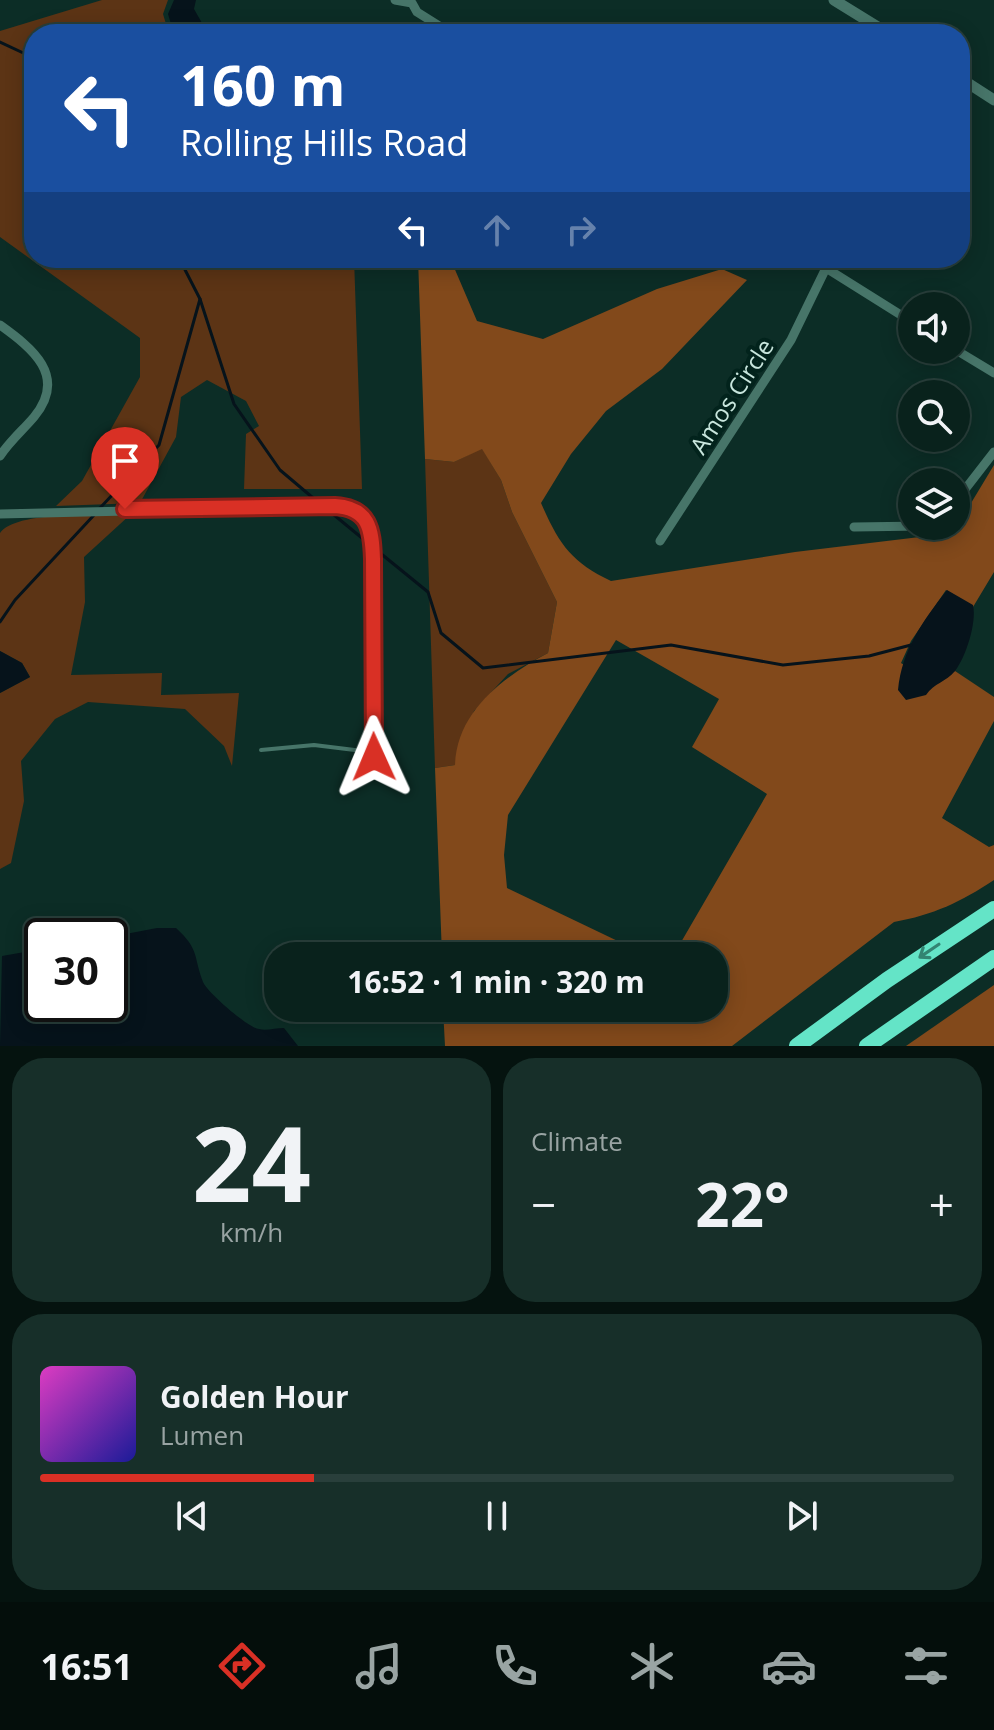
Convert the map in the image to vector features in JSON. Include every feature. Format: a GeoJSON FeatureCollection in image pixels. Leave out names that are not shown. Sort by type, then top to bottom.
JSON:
{"type":"FeatureCollection","features":[{"type":"Feature","properties":{"kind":"highway"},"geometry":{"type":"LineString","coordinates":[[797,1046],[887,980],[994,909]]}},
{"type":"Feature","properties":{"kind":"highway"},"geometry":{"type":"LineString","coordinates":[[867,1046],[994,958]]}},
{"type":"Feature","properties":{"kind":"street"},"geometry":{"type":"LineString","coordinates":[[395,0],[412,1],[417,12],[436,24]]}},
{"type":"Feature","properties":{"kind":"street"},"geometry":{"type":"LineString","coordinates":[[834,0],[873,24]]}},
{"type":"Feature","properties":{"kind":"street"},"geometry":{"type":"LineString","coordinates":[[970,84],[994,100]]}},
{"type":"Feature","properties":{"kind":"street"},"geometry":{"type":"LineString","coordinates":[[826,268],[898,313]]}},
{"type":"Feature","properties":{"kind":"street","name":"Amos Circle"},"geometry":{"type":"LineString","coordinates":[[660,541],[791,340],[826,268]]}},
{"type":"Feature","properties":{"kind":"street"},"geometry":{"type":"LineString","coordinates":[[0,325],[36,353],[47,381],[41,407],[0,456]]}},
{"type":"Feature","properties":{"kind":"street"},"geometry":{"type":"LineString","coordinates":[[970,358],[994,373]]}},
{"type":"Feature","properties":{"kind":"street"},"geometry":{"type":"LineString","coordinates":[[970,483],[994,452]]}},
{"type":"Feature","properties":{"kind":"street"},"geometry":{"type":"LineString","coordinates":[[0,514],[249,505],[335,506],[359,511],[370,523],[372,535],[374,754]]}},
{"type":"Feature","properties":{"kind":"street"},"geometry":{"type":"LineString","coordinates":[[854,527],[898,526]]}},
{"type":"Feature","properties":{"kind":"lane"},"geometry":{"type":"LineString","coordinates":[[261,750],[314,745],[374,754]]}},
{"type":"Feature","properties":{"kind":"shaded area"},"geometry":{"type":"Polygon","coordinates":[[[102,0],[168,0],[163,14],[166,24],[24,24],[24,254],[0,237],[0,31],[102,0]]]}},
{"type":"Feature","properties":{"kind":"shaded area"},"geometry":{"type":"Polygon","coordinates":[[[174,0],[196,0],[194,9],[203,24],[171,24],[168,14],[174,0]]]}},
{"type":"Feature","properties":{"kind":"shaded area"},"geometry":{"type":"Polygon","coordinates":[[[43,268],[354,268],[362,489],[244,489],[246,434],[259,426],[246,401],[207,380],[181,397],[176,437],[140,503],[56,506],[82,481],[140,377],[140,338],[43,268]]]}},
{"type":"Feature","properties":{"kind":"shaded area"},"geometry":{"type":"Polygon","coordinates":[[[418,268],[454,268],[477,321],[543,339],[657,289],[722,269],[747,280],[662,369],[606,411],[571,454],[541,503],[554,530],[576,559],[611,581],[795,552],[898,540],[970,540],[970,505],[994,465],[994,572],[973,607],[946,590],[911,641],[901,663],[933,684],[955,671],[994,697],[994,721],[942,818],[989,847],[994,845],[994,880],[946,907],[894,922],[732,1046],[445,1046],[444,1022],[728,1022],[728,942],[681,942],[767,794],[692,747],[719,699],[616,640],[508,815],[504,855],[507,888],[620,942],[441,942],[435,768],[455,765],[464,728],[486,697],[516,672],[548,653],[557,602],[512,512],[501,480],[482,449],[454,462],[425,459],[418,268]]]}},
{"type":"Feature","properties":{"kind":"shaded area"},"geometry":{"type":"Polygon","coordinates":[[[482,448],[501,480],[512,512],[557,602],[548,653],[508,674],[474,711],[455,765],[435,768],[425,459],[454,462],[482,448]]]}},
{"type":"Feature","properties":{"kind":"shaded area"},"geometry":{"type":"Polygon","coordinates":[[[131,514],[84,557],[85,602],[71,675],[162,673],[161,695],[239,693],[232,766],[224,746],[185,709],[88,702],[55,719],[21,761],[24,801],[11,863],[0,869],[0,693],[30,677],[22,663],[0,651],[0,533],[9,526],[41,517],[131,514]]]}},
{"type":"Feature","properties":{"kind":"shaded area"},"geometry":{"type":"Polygon","coordinates":[[[947,590],[973,605],[972,630],[967,648],[951,675],[926,695],[906,700],[898,690],[904,662],[922,625],[947,590]]]}},
{"type":"Feature","properties":{"kind":"shaded area"},"geometry":{"type":"Polygon","coordinates":[[[0,651],[22,663],[30,677],[0,693],[0,651]]]}},
{"type":"Feature","properties":{"kind":"shaded area"},"geometry":{"type":"Polygon","coordinates":[[[176,928],[192,948],[203,982],[228,1009],[259,1029],[284,1028],[298,1046],[0,1046],[2,956],[24,952],[24,1022],[128,1022],[128,934],[176,928]]]}},
{"type":"Feature","properties":{"kind":"shaded area"},"geometry":{"type":"Polygon","coordinates":[[[994,985],[994,1046],[906,1046],[994,985]]]}},
{"type":"Feature","properties":{"kind":"waterway"},"geometry":{"type":"LineString","coordinates":[[0,42],[24,53]]}},
{"type":"Feature","properties":{"kind":"waterway"},"geometry":{"type":"LineString","coordinates":[[100,508],[159,445],[200,299],[184,268]]}},
{"type":"Feature","properties":{"kind":"waterway"},"geometry":{"type":"LineString","coordinates":[[200,299],[234,404],[280,470],[319,503]]}},
{"type":"Feature","properties":{"kind":"waterway"},"geometry":{"type":"LineString","coordinates":[[328,510],[368,543]]}},
{"type":"Feature","properties":{"kind":"waterway"},"geometry":{"type":"LineString","coordinates":[[0,622],[15,600],[95,514]]}},
{"type":"Feature","properties":{"kind":"waterway"},"geometry":{"type":"LineString","coordinates":[[374,548],[428,592],[441,633],[483,668],[671,645],[783,665],[869,656],[911,645]]}},
{"type":"Feature","properties":{"kind":"route"},"geometry":{"type":"LineString","coordinates":[[125,509],[335,506],[349,507],[365,516],[372,528],[374,757]]}}]}
